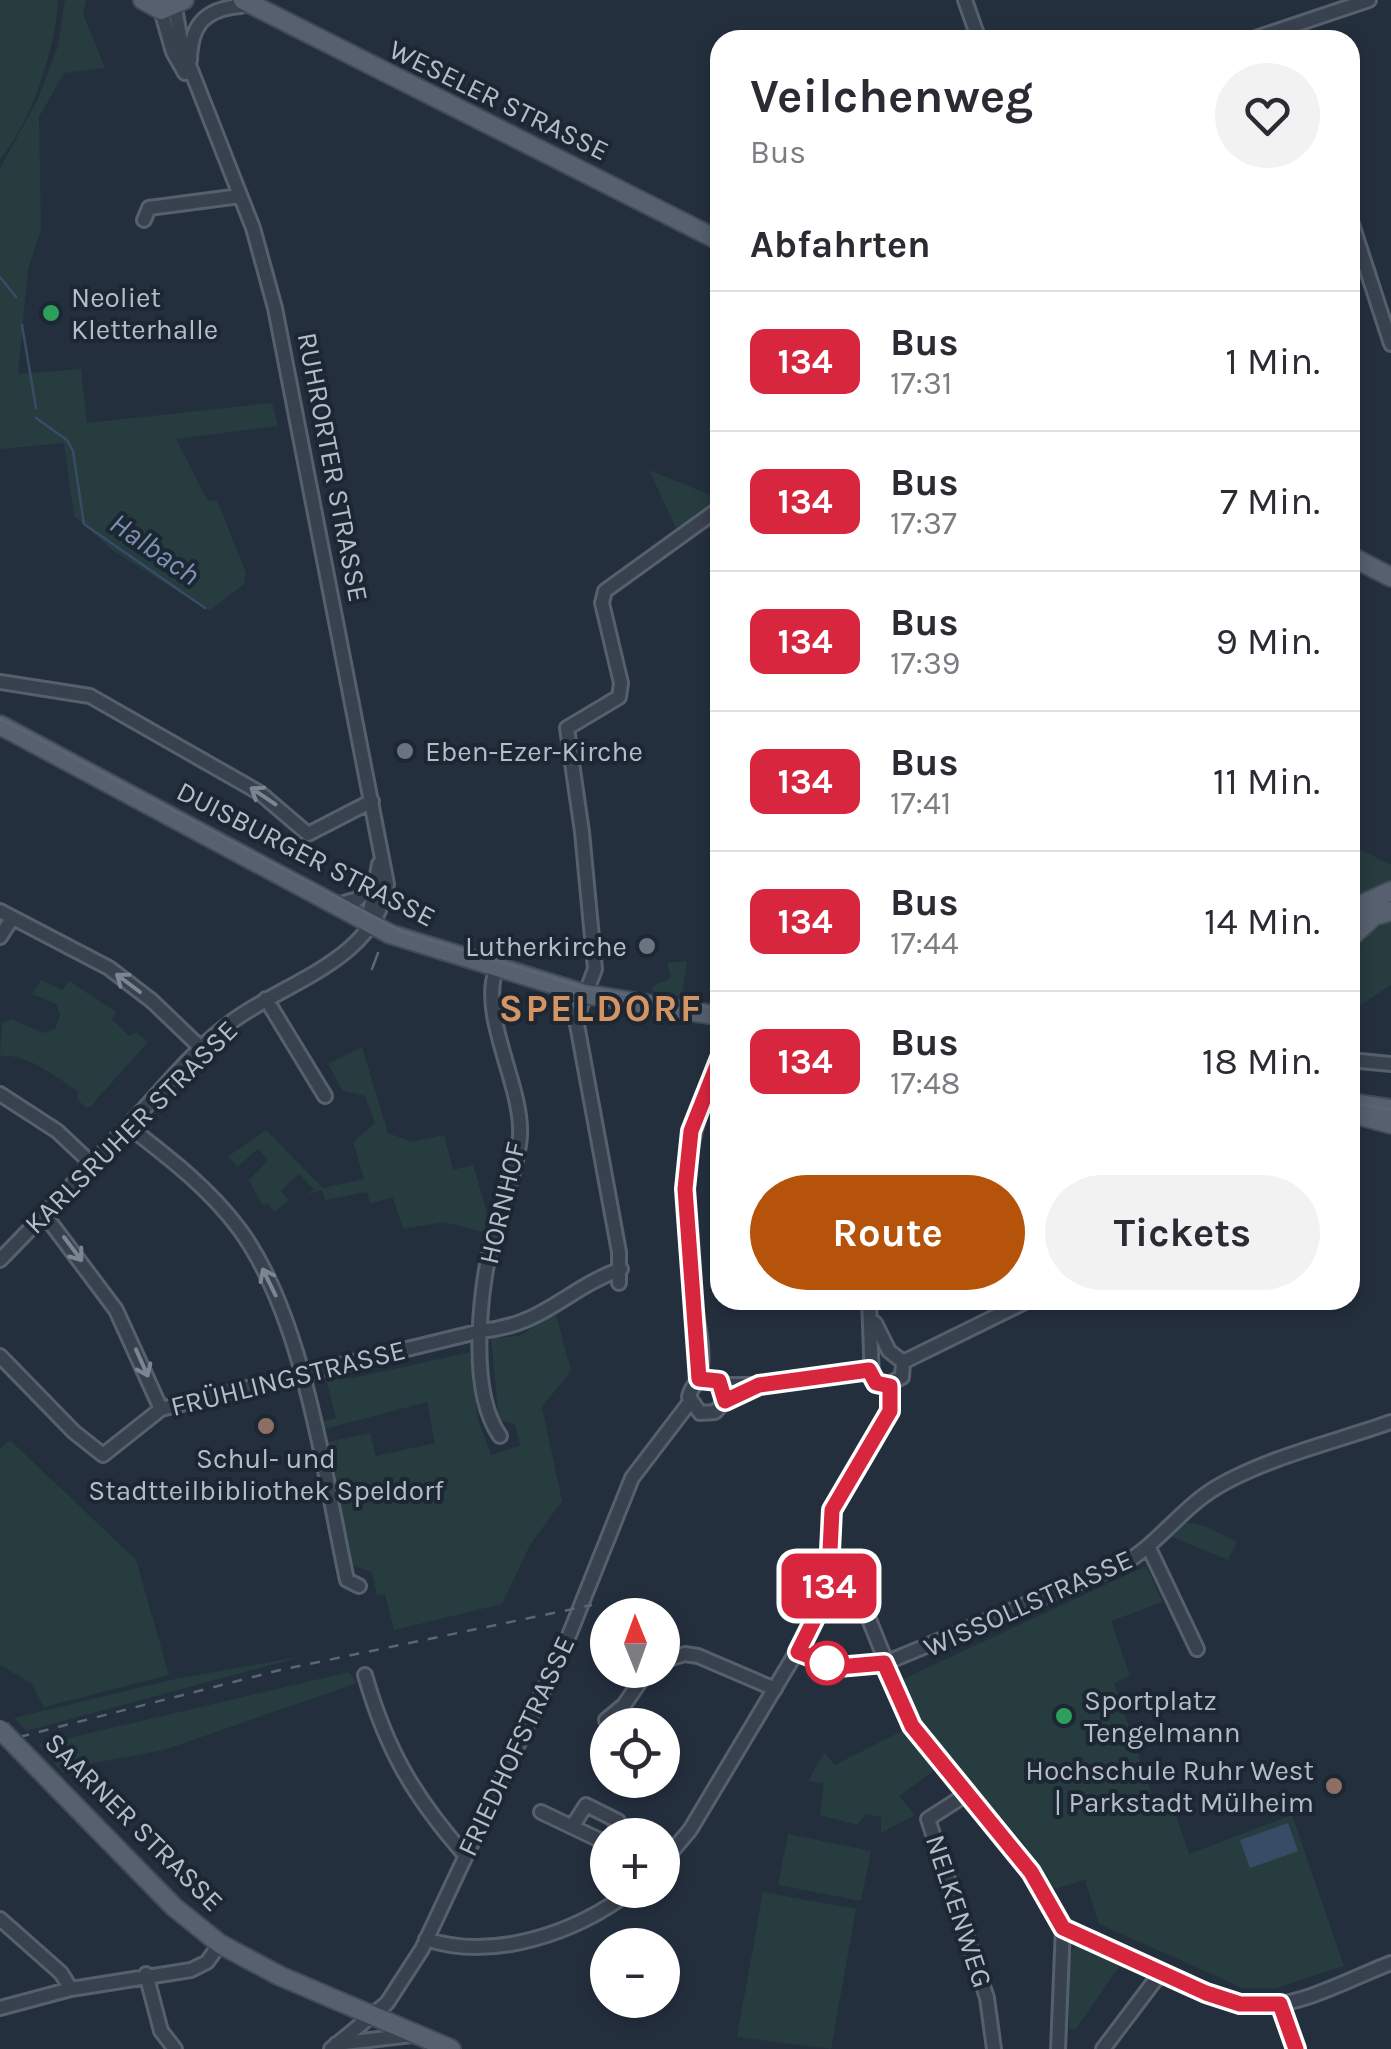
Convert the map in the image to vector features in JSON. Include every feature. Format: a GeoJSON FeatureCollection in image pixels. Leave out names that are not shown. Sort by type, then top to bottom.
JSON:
{"type":"FeatureCollection","features":[{"type":"Feature","properties":{"kind":"main road"},"geometry":{"type":"LineString","coordinates":[[142,0],[173,6]]}},
{"type":"Feature","properties":{"kind":"main road","name":"WESELER STRASSE"},"geometry":{"type":"LineString","coordinates":[[222,0],[246,5],[710,236]]}},
{"type":"Feature","properties":{"kind":"main road"},"geometry":{"type":"LineString","coordinates":[[1360,561],[1391,577]]}},
{"type":"Feature","properties":{"kind":"main road","name":"DUISBURGER STRASSE"},"geometry":{"type":"LineString","coordinates":[[0,725],[335,906],[412,942],[585,994],[710,1014]]}},
{"type":"Feature","properties":{"kind":"main road"},"geometry":{"type":"LineString","coordinates":[[1360,915],[1365,903],[1391,891]]}},
{"type":"Feature","properties":{"kind":"main road"},"geometry":{"type":"LineString","coordinates":[[1360,929],[1374,916],[1391,911]]}},
{"type":"Feature","properties":{"kind":"main road"},"geometry":{"type":"LineString","coordinates":[[1360,1103],[1391,1108]]}},
{"type":"Feature","properties":{"kind":"main road"},"geometry":{"type":"LineString","coordinates":[[1360,1116],[1391,1124]]}},
{"type":"Feature","properties":{"kind":"main road","name":"SAARNER STRASSE"},"geometry":{"type":"LineString","coordinates":[[0,1728],[174,1907],[220,1944],[370,2016],[451,2049]]}},
{"type":"Feature","properties":{"kind":"street"},"geometry":{"type":"LineString","coordinates":[[965,0],[975,30]]}},
{"type":"Feature","properties":{"kind":"street"},"geometry":{"type":"LineString","coordinates":[[1296,30],[1366,0]]}},
{"type":"Feature","properties":{"kind":"street","name":"RUHRORTER STRASSE"},"geometry":{"type":"LineString","coordinates":[[190,68],[190,41],[201,20],[215,10],[246,5]]}},
{"type":"Feature","properties":{"kind":"street","name":"RUHRORTER STRASSE"},"geometry":{"type":"LineString","coordinates":[[173,6],[200,101],[240,196],[275,308],[381,851],[385,898],[382,909],[368,923]]}},
{"type":"Feature","properties":{"kind":"street","name":"RUHRORTER STRASSE"},"geometry":{"type":"LineString","coordinates":[[173,6],[172,52],[200,101]]}},
{"type":"Feature","properties":{"kind":"street"},"geometry":{"type":"LineString","coordinates":[[144,220],[149,208],[240,196]]}},
{"type":"Feature","properties":{"kind":"street"},"geometry":{"type":"LineString","coordinates":[[1360,248],[1391,342]]}},
{"type":"Feature","properties":{"kind":"street"},"geometry":{"type":"LineString","coordinates":[[585,994],[595,969],[578,799],[566,736],[571,724],[615,702],[621,690],[603,597],[610,586],[710,515]]}},
{"type":"Feature","properties":{"kind":"street"},"geometry":{"type":"LineString","coordinates":[[0,682],[90,696],[260,793],[308,834],[372,801]]}},
{"type":"Feature","properties":{"kind":"street","name":"RUHRORTER STRASSE"},"geometry":{"type":"LineString","coordinates":[[368,923],[381,851]]}},
{"type":"Feature","properties":{"kind":"street"},"geometry":{"type":"LineString","coordinates":[[335,906],[358,899],[378,876]]}},
{"type":"Feature","properties":{"kind":"street"},"geometry":{"type":"LineString","coordinates":[[0,936],[6,916],[109,968],[152,1000],[201,1048]]}},
{"type":"Feature","properties":{"kind":"street","name":"KARLSRUHER STRASSE"},"geometry":{"type":"LineString","coordinates":[[0,1260],[201,1048],[266,999],[332,964],[354,946],[368,923]]}},
{"type":"Feature","properties":{"kind":"street","name":"HORNHOF"},"geometry":{"type":"LineString","coordinates":[[496,970],[492,993],[520,1132],[486,1264],[481,1331],[483,1384],[491,1423],[500,1436]]}},
{"type":"Feature","properties":{"kind":"street","name":"FRÜHLINGSTRASSE"},"geometry":{"type":"LineString","coordinates":[[0,1356],[4,1366],[95,1453],[109,1452],[138,1423],[161,1409],[481,1331],[516,1328],[620,1276],[576,1020],[585,994]]}},
{"type":"Feature","properties":{"kind":"street","name":"KARLSRUHER STRASSE"},"geometry":{"type":"LineString","coordinates":[[266,999],[325,1096]]}},
{"type":"Feature","properties":{"kind":"street"},"geometry":{"type":"LineString","coordinates":[[1360,1061],[1391,1064]]}},
{"type":"Feature","properties":{"kind":"street"},"geometry":{"type":"LineString","coordinates":[[710,1083],[691,1131],[686,1172],[686,1240],[700,1353],[710,1380],[725,1401]]}},
{"type":"Feature","properties":{"kind":"street"},"geometry":{"type":"LineString","coordinates":[[0,1094],[57,1131],[91,1163]]}},
{"type":"Feature","properties":{"kind":"street"},"geometry":{"type":"LineString","coordinates":[[128,1126],[203,1187],[246,1238],[277,1298],[300,1374],[347,1580],[359,1586]]}},
{"type":"Feature","properties":{"kind":"street"},"geometry":{"type":"LineString","coordinates":[[44,1214],[116,1310],[161,1409]]}},
{"type":"Feature","properties":{"kind":"street"},"geometry":{"type":"LineString","coordinates":[[871,1310],[876,1383],[890,1386],[902,1377],[903,1362]]}},
{"type":"Feature","properties":{"kind":"street"},"geometry":{"type":"LineString","coordinates":[[903,1362],[1009,1310]]}},
{"type":"Feature","properties":{"kind":"street"},"geometry":{"type":"LineString","coordinates":[[872,1317],[889,1351],[903,1362]]}},
{"type":"Feature","properties":{"kind":"street"},"geometry":{"type":"LineString","coordinates":[[710,1380],[759,1385],[872,1363],[889,1351]]}},
{"type":"Feature","properties":{"kind":"street","name":"FRIEDHOFSTRASSE"},"geometry":{"type":"LineString","coordinates":[[333,2047],[396,1991],[426,1939],[568,1638],[622,1500],[642,1461],[690,1402],[691,1386],[710,1380]]}},
{"type":"Feature","properties":{"kind":"street","name":"FRIEDHOFSTRASSE"},"geometry":{"type":"LineString","coordinates":[[668,1427],[700,1412],[715,1412],[725,1401],[759,1385]]}},
{"type":"Feature","properties":{"kind":"street"},"geometry":{"type":"LineString","coordinates":[[680,1842],[798,1652],[828,1592],[832,1510],[890,1411],[890,1386]]}},
{"type":"Feature","properties":{"kind":"street"},"geometry":{"type":"LineString","coordinates":[[690,1402],[700,1412]]}},
{"type":"Feature","properties":{"kind":"street"},"geometry":{"type":"LineString","coordinates":[[1149,1548],[1175,1519],[1221,1484],[1391,1422]]}},
{"type":"Feature","properties":{"kind":"street","name":"WISSOLLSTRASSE"},"geometry":{"type":"LineString","coordinates":[[798,1652],[838,1667],[884,1663],[1121,1566],[1149,1548],[1197,1649]]}},
{"type":"Feature","properties":{"kind":"street"},"geometry":{"type":"LineString","coordinates":[[862,1602],[912,1726],[1031,1872],[1063,1928],[1058,2049]]}},
{"type":"Feature","properties":{"kind":"street"},"geometry":{"type":"LineString","coordinates":[[680,1658],[698,1656],[775,1689]]}},
{"type":"Feature","properties":{"kind":"street"},"geometry":{"type":"LineString","coordinates":[[365,1675],[382,1734],[399,1769],[465,1855]]}},
{"type":"Feature","properties":{"kind":"street"},"geometry":{"type":"LineString","coordinates":[[620,1708],[636,1688]]}},
{"type":"Feature","properties":{"kind":"street","name":"NELKENWEG"},"geometry":{"type":"LineString","coordinates":[[967,1794],[928,1819],[994,2024],[994,2049]]}},
{"type":"Feature","properties":{"kind":"street"},"geometry":{"type":"LineString","coordinates":[[572,1827],[586,1805],[612,1818]]}},
{"type":"Feature","properties":{"kind":"street"},"geometry":{"type":"LineString","coordinates":[[541,1812],[590,1836]]}},
{"type":"Feature","properties":{"kind":"street"},"geometry":{"type":"LineString","coordinates":[[426,1939],[455,1946],[539,1938],[603,1908]]}},
{"type":"Feature","properties":{"kind":"street"},"geometry":{"type":"LineString","coordinates":[[0,1919],[61,1973],[70,1989]]}},
{"type":"Feature","properties":{"kind":"street"},"geometry":{"type":"LineString","coordinates":[[1063,1928],[1159,1975],[1240,2004],[1280,2004],[1391,1963]]}},
{"type":"Feature","properties":{"kind":"street"},"geometry":{"type":"LineString","coordinates":[[0,2008],[70,1989],[200,1967],[220,1944]]}},
{"type":"Feature","properties":{"kind":"street"},"geometry":{"type":"LineString","coordinates":[[146,1974],[161,2030],[175,2049]]}},
{"type":"Feature","properties":{"kind":"street"},"geometry":{"type":"LineString","coordinates":[[1102,2049],[1159,1975]]}},
{"type":"Feature","properties":{"kind":"street"},"geometry":{"type":"LineString","coordinates":[[1280,2004],[1296,2049]]}},
{"type":"Feature","properties":{"kind":"street","name":"FRIEDHOFSTRASSE"},"geometry":{"type":"LineString","coordinates":[[333,2047],[412,2034]]}},
{"type":"Feature","properties":{"kind":"green space"},"geometry":{"type":"Polygon","coordinates":[[[0,0],[58,0],[40,84],[22,126],[0,159],[0,0]]]}},
{"type":"Feature","properties":{"kind":"green space"},"geometry":{"type":"Polygon","coordinates":[[[65,0],[86,0],[83,14],[105,68],[64,73],[39,117],[41,230],[28,269],[18,374],[81,369],[87,423],[272,403],[278,426],[176,439],[208,501],[217,500],[246,573],[244,584],[209,611],[112,550],[74,516],[64,443],[0,449],[0,168],[38,99],[58,46],[65,0]]]}},
{"type":"Feature","properties":{"kind":"green space"},"geometry":{"type":"Polygon","coordinates":[[[649,470],[710,495],[710,508],[676,528],[649,470]]]}},
{"type":"Feature","properties":{"kind":"green space"},"geometry":{"type":"Polygon","coordinates":[[[1360,849],[1391,865],[1391,885],[1360,902],[1360,849]]]}},
{"type":"Feature","properties":{"kind":"green space"},"geometry":{"type":"Polygon","coordinates":[[[1391,921],[1391,985],[1360,1005],[1360,946],[1378,927],[1391,921]]]}},
{"type":"Feature","properties":{"kind":"green space"},"geometry":{"type":"Polygon","coordinates":[[[687,961],[682,997],[653,992],[652,986],[671,978],[667,963],[687,961]]]}},
{"type":"Feature","properties":{"kind":"green space"},"geometry":{"type":"Polygon","coordinates":[[[41,980],[62,990],[69,981],[116,1012],[112,1019],[129,1036],[136,1032],[148,1042],[90,1107],[85,1108],[77,1098],[79,1092],[41,1067],[20,1058],[0,1056],[2,1023],[11,1019],[43,1033],[55,1029],[60,1015],[56,1004],[32,994],[41,980]]]}},
{"type":"Feature","properties":{"kind":"green space"},"geometry":{"type":"Polygon","coordinates":[[[362,1047],[388,1133],[412,1142],[444,1135],[453,1170],[473,1165],[488,1216],[484,1232],[444,1222],[403,1229],[393,1198],[370,1203],[367,1192],[325,1200],[322,1190],[308,1194],[314,1189],[299,1174],[281,1191],[289,1200],[275,1212],[267,1203],[263,1206],[249,1180],[268,1160],[258,1149],[238,1166],[227,1157],[266,1130],[323,1188],[364,1179],[353,1142],[375,1123],[365,1096],[343,1091],[328,1064],[362,1047]]]}},
{"type":"Feature","properties":{"kind":"green space"},"geometry":{"type":"Polygon","coordinates":[[[556,1314],[571,1371],[542,1407],[562,1501],[530,1545],[502,1604],[394,1630],[385,1594],[377,1595],[372,1572],[352,1565],[328,1442],[370,1433],[376,1456],[435,1443],[427,1402],[321,1430],[319,1423],[336,1418],[326,1379],[354,1378],[470,1352],[478,1420],[491,1455],[520,1446],[515,1424],[499,1420],[491,1338],[519,1336],[556,1314]]]}},
{"type":"Feature","properties":{"kind":"green space"},"geometry":{"type":"Polygon","coordinates":[[[10,1440],[136,1560],[169,1675],[44,1707],[31,1683],[0,1665],[0,1449],[10,1440]]]}},
{"type":"Feature","properties":{"kind":"green space"},"geometry":{"type":"Polygon","coordinates":[[[1184,1522],[1205,1526],[1237,1542],[1228,1560],[1170,1536],[1184,1522]]]}},
{"type":"Feature","properties":{"kind":"green space"},"geometry":{"type":"Polygon","coordinates":[[[1146,1566],[1163,1602],[1111,1621],[1130,1676],[1114,1683],[1154,1801],[1172,1803],[1189,1854],[1292,1815],[1344,1966],[1276,1988],[1243,1988],[1099,1924],[1085,1880],[1054,1889],[1024,1844],[926,1730],[903,1679],[1146,1566]]]}},
{"type":"Feature","properties":{"kind":"green space"},"geometry":{"type":"Polygon","coordinates":[[[304,1656],[26,1731],[14,1718],[175,1679],[304,1656]]]}},
{"type":"Feature","properties":{"kind":"green space"},"geometry":{"type":"Polygon","coordinates":[[[349,1672],[357,1683],[164,1750],[72,1767],[63,1773],[39,1745],[349,1672]]]}},
{"type":"Feature","properties":{"kind":"green space"},"geometry":{"type":"Polygon","coordinates":[[[904,1730],[938,1768],[899,1796],[915,1815],[881,1833],[881,1817],[866,1814],[857,1825],[820,1815],[824,1783],[808,1781],[824,1753],[835,1765],[904,1730]]]}},
{"type":"Feature","properties":{"kind":"green space"},"geometry":{"type":"Polygon","coordinates":[[[788,1834],[871,1851],[861,1901],[778,1885],[788,1834]]]}},
{"type":"Feature","properties":{"kind":"green space"},"geometry":{"type":"Polygon","coordinates":[[[763,1892],[856,1909],[831,2049],[737,2037],[763,1892]]]}},
{"type":"Feature","properties":{"kind":"green space"},"geometry":{"type":"Polygon","coordinates":[[[1080,1945],[1121,1964],[1075,2030],[1069,2029],[1069,1959],[1072,1949],[1080,1945]]]}},
{"type":"Feature","properties":{"kind":"water"},"geometry":{"type":"Polygon","coordinates":[[[1288,1823],[1298,1851],[1250,1868],[1240,1840],[1288,1823]]]}},
{"type":"Feature","properties":{"kind":"waterway","name":"Halbach"},"geometry":{"type":"LineString","coordinates":[[0,277],[16,297]]}},
{"type":"Feature","properties":{"kind":"waterway","name":"Halbach"},"geometry":{"type":"LineString","coordinates":[[22,325],[36,408]]}},
{"type":"Feature","properties":{"kind":"waterway","name":"Halbach"},"geometry":{"type":"LineString","coordinates":[[36,418],[67,440],[73,451],[84,524],[205,608]]}},
{"type":"Feature","properties":{"kind":"tram line"},"geometry":{"type":"LineString","coordinates":[[0,719],[403,932],[588,989],[710,1007]]}},
{"type":"Feature","properties":{"kind":"tram line"},"geometry":{"type":"LineString","coordinates":[[372,969],[378,953]]}},
{"type":"Feature","properties":{"kind":"tram line"},"geometry":{"type":"LineString","coordinates":[[1360,1104],[1391,1110]]}},
{"type":"Feature","properties":{"kind":"railway"},"geometry":{"type":"LineString","coordinates":[[0,1742],[280,1670],[590,1605]]}},
{"type":"Feature","properties":{"kind":"bus line","name":"134"},"geometry":{"type":"LineString","coordinates":[[710,1081],[691,1131],[685,1189],[699,1379],[711,1377],[719,1381],[725,1401],[759,1385],[869,1370],[872,1380],[890,1386],[890,1411],[832,1510],[828,1592],[798,1652],[838,1667],[884,1663],[912,1726],[1031,1872],[1050,1898],[1063,1928],[1120,1952],[1159,1975],[1171,1976],[1206,1993],[1240,2004],[1280,2004],[1296,2049]]}},
{"type":"Feature","properties":{"kind":"place","name":"Neoliet Kletterhalle"},"geometry":{"type":"Point","coordinates":[51,313]}},
{"type":"Feature","properties":{"kind":"place","name":"Eben-Ezer-Kirche"},"geometry":{"type":"Point","coordinates":[405,751]}},
{"type":"Feature","properties":{"kind":"place","name":"Lutherkirche"},"geometry":{"type":"Point","coordinates":[647,946]}},
{"type":"Feature","properties":{"kind":"place","name":"Schul- und Stadtteilbibliothek Speldorf"},"geometry":{"type":"Point","coordinates":[266,1426]}},
{"type":"Feature","properties":{"kind":"place","name":"Sportplatz Tengelmann"},"geometry":{"type":"Point","coordinates":[1064,1716]}},
{"type":"Feature","properties":{"kind":"place","name":"Hochschule Ruhr West | Parkstadt Mülheim"},"geometry":{"type":"Point","coordinates":[1334,1786]}},
{"type":"Feature","properties":{"kind":"district","name":"SPELDORF"},"geometry":{"type":"Point","coordinates":[601,1008]}}]}
